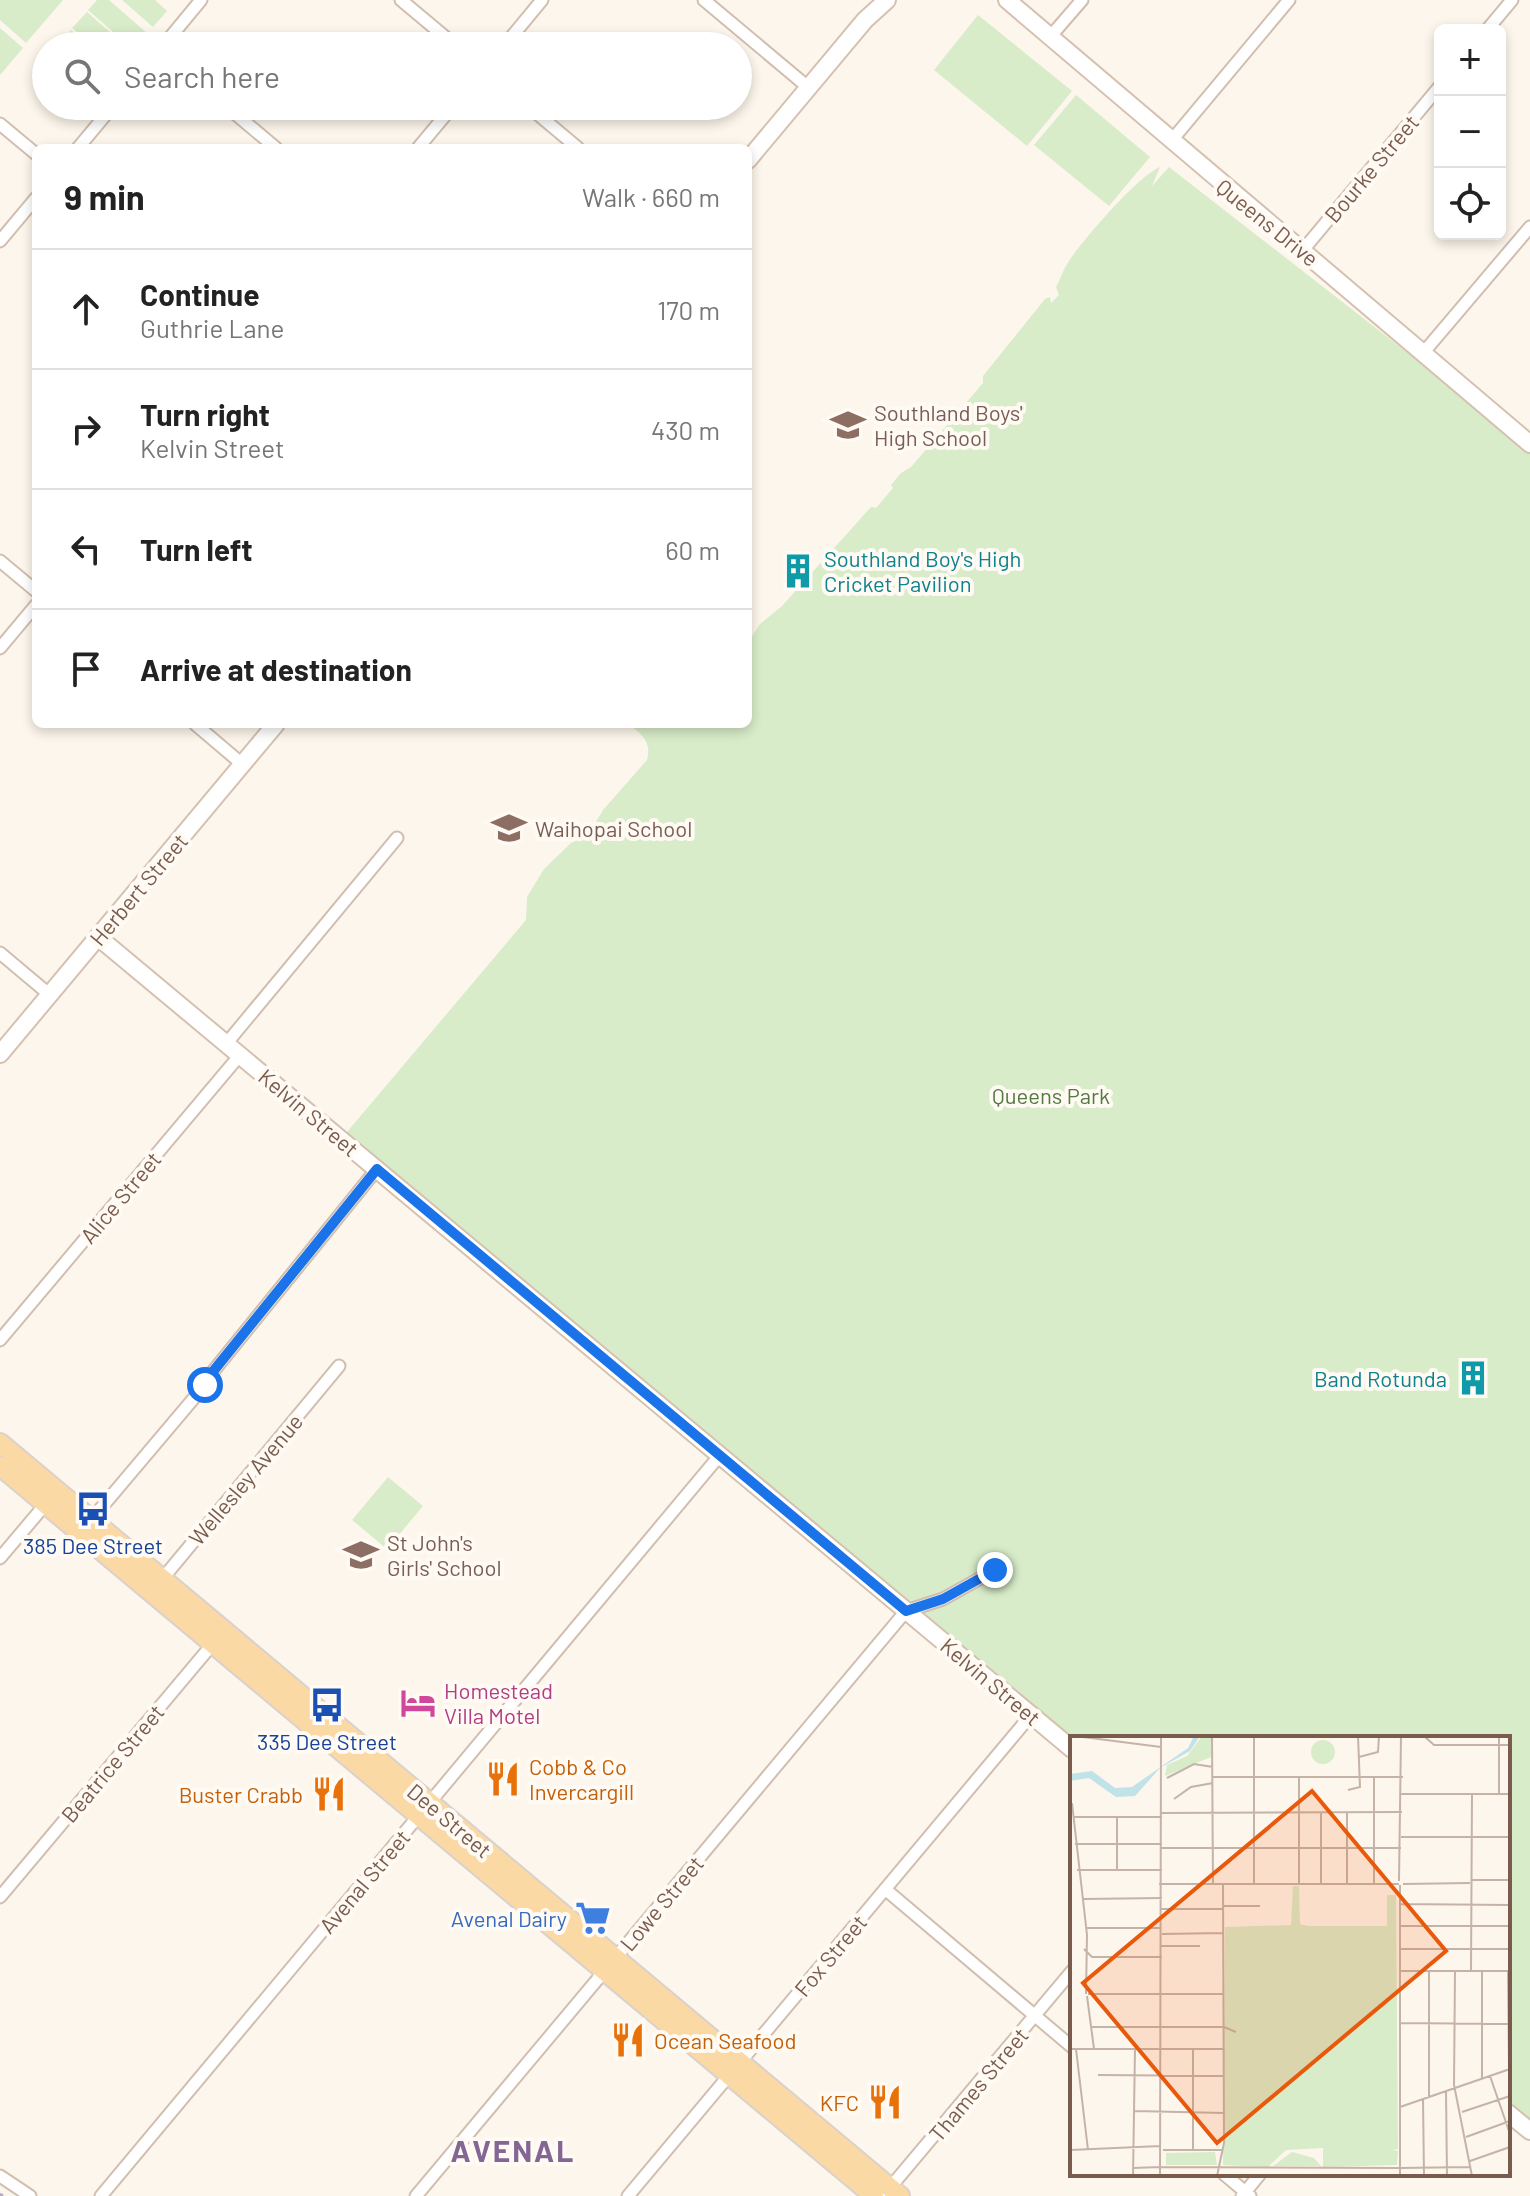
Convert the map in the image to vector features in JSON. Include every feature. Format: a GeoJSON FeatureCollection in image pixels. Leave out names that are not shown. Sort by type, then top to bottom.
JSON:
{"type":"FeatureCollection","features":[{"type":"Feature","properties":{"kind":"main road"},"geometry":{"type":"LineString","coordinates":[[865,20],[874,0]]}},
{"type":"Feature","properties":{"kind":"main road"},"geometry":{"type":"LineString","coordinates":[[752,155],[865,20],[887,0]]}},
{"type":"Feature","properties":{"kind":"main road","name":"Queens Drive"},"geometry":{"type":"LineString","coordinates":[[1007,0],[1530,444]]}},
{"type":"Feature","properties":{"kind":"main road","name":"Herbert Street"},"geometry":{"type":"LineString","coordinates":[[0,1054],[273,728]]}},
{"type":"Feature","properties":{"kind":"main road","name":"Kelvin Street"},"geometry":{"type":"LineString","coordinates":[[98,937],[1070,1747]]}},
{"type":"Feature","properties":{"kind":"main road","name":"Dee Street"},"geometry":{"type":"LineString","coordinates":[[0,1443],[51,1497],[156,1586],[887,2194]]}},
{"type":"Feature","properties":{"kind":"main road","name":"Dee Street"},"geometry":{"type":"LineString","coordinates":[[0,1466],[91,1520],[156,1586]]}},
{"type":"Feature","properties":{"kind":"main road"},"geometry":{"type":"LineString","coordinates":[[1510,2115],[1530,2131]]}},
{"type":"Feature","properties":{"kind":"street"},"geometry":{"type":"LineString","coordinates":[[175,32],[201,0]]}},
{"type":"Feature","properties":{"kind":"street"},"geometry":{"type":"LineString","coordinates":[[401,0],[439,32]]}},
{"type":"Feature","properties":{"kind":"street"},"geometry":{"type":"LineString","coordinates":[[516,32],[542,0]]}},
{"type":"Feature","properties":{"kind":"street"},"geometry":{"type":"LineString","coordinates":[[704,0],[742,32]]}},
{"type":"Feature","properties":{"kind":"street"},"geometry":{"type":"LineString","coordinates":[[1050,37],[1082,0]]}},
{"type":"Feature","properties":{"kind":"street"},"geometry":{"type":"LineString","coordinates":[[1172,140],[1289,0]]}},
{"type":"Feature","properties":{"kind":"street"},"geometry":{"type":"LineString","coordinates":[[1492,24],[1512,0]]}},
{"type":"Feature","properties":{"kind":"street"},"geometry":{"type":"LineString","coordinates":[[752,40],[809,88]]}},
{"type":"Feature","properties":{"kind":"street","name":"Bourke Street"},"geometry":{"type":"LineString","coordinates":[[1303,250],[1434,93]]}},
{"type":"Feature","properties":{"kind":"street"},"geometry":{"type":"LineString","coordinates":[[81,144],[101,120]]}},
{"type":"Feature","properties":{"kind":"street"},"geometry":{"type":"LineString","coordinates":[[243,120],[271,144]]}},
{"type":"Feature","properties":{"kind":"street"},"geometry":{"type":"LineString","coordinates":[[421,144],[441,120]]}},
{"type":"Feature","properties":{"kind":"street"},"geometry":{"type":"LineString","coordinates":[[545,120],[573,144]]}},
{"type":"Feature","properties":{"kind":"street"},"geometry":{"type":"LineString","coordinates":[[0,124],[32,151]]}},
{"type":"Feature","properties":{"kind":"street"},"geometry":{"type":"LineString","coordinates":[[0,241],[32,203]]}},
{"type":"Feature","properties":{"kind":"street"},"geometry":{"type":"LineString","coordinates":[[1424,352],[1530,227]]}},
{"type":"Feature","properties":{"kind":"street"},"geometry":{"type":"LineString","coordinates":[[0,561],[32,588]]}},
{"type":"Feature","properties":{"kind":"street"},"geometry":{"type":"LineString","coordinates":[[0,648],[32,610]]}},
{"type":"Feature","properties":{"kind":"street"},"geometry":{"type":"LineString","coordinates":[[200,728],[242,764]]}},
{"type":"Feature","properties":{"kind":"street"},"geometry":{"type":"LineString","coordinates":[[226,1044],[397,838]]}},
{"type":"Feature","properties":{"kind":"street"},"geometry":{"type":"LineString","coordinates":[[0,953],[50,995]]}},
{"type":"Feature","properties":{"kind":"street","name":"Alice Street"},"geometry":{"type":"LineString","coordinates":[[0,1340],[240,1055]]}},
{"type":"Feature","properties":{"kind":"street"},"geometry":{"type":"LineString","coordinates":[[91,1520],[205,1385],[377,1169]]}},
{"type":"Feature","properties":{"kind":"street","name":"Wellesley Avenue"},"geometry":{"type":"LineString","coordinates":[[156,1586],[339,1366]]}},
{"type":"Feature","properties":{"kind":"street","name":"Avenal Street"},"geometry":{"type":"LineString","coordinates":[[101,2196],[720,1455]]}},
{"type":"Feature","properties":{"kind":"street"},"geometry":{"type":"LineString","coordinates":[[0,1558],[51,1497]]}},
{"type":"Feature","properties":{"kind":"street"},"geometry":{"type":"LineString","coordinates":[[906,1611],[943,1599],[995,1570]]}},
{"type":"Feature","properties":{"kind":"street","name":"Lowe Street"},"geometry":{"type":"LineString","coordinates":[[416,2196],[906,1611]]}},
{"type":"Feature","properties":{"kind":"street","name":"Beatrice Street"},"geometry":{"type":"LineString","coordinates":[[0,1897],[218,1637]]}},
{"type":"Feature","properties":{"kind":"street","name":"Fox Street"},"geometry":{"type":"LineString","coordinates":[[628,2196],[1031,1715]]}},
{"type":"Feature","properties":{"kind":"street"},"geometry":{"type":"LineString","coordinates":[[885,1889],[1070,2045]]}},
{"type":"Feature","properties":{"kind":"street","name":"Thames Street"},"geometry":{"type":"LineString","coordinates":[[887,2194],[1070,1973]]}},
{"type":"Feature","properties":{"kind":"street"},"geometry":{"type":"LineString","coordinates":[[0,2176],[30,2196]]}},
{"type":"Feature","properties":{"kind":"street"},"geometry":{"type":"LineString","coordinates":[[1226,2176],[1246,2195],[1259,2176]]}},
{"type":"Feature","properties":{"kind":"green space"},"geometry":{"type":"Polygon","coordinates":[[[0,0],[63,0],[35,32],[32,32],[26,43],[0,20],[0,0]]]}},
{"type":"Feature","properties":{"kind":"green space"},"geometry":{"type":"Polygon","coordinates":[[[97,0],[109,0],[146,32],[113,32],[88,10],[97,0]]]}},
{"type":"Feature","properties":{"kind":"green space"},"geometry":{"type":"Polygon","coordinates":[[[122,0],[155,0],[167,11],[153,27],[122,0]]]}},
{"type":"Feature","properties":{"kind":"green space"},"geometry":{"type":"Polygon","coordinates":[[[87,12],[110,32],[77,32],[72,28],[87,12]]]}},
{"type":"Feature","properties":{"kind":"green space"},"geometry":{"type":"Polygon","coordinates":[[[978,15],[1072,91],[1027,146],[934,70],[978,15]]]}},
{"type":"Feature","properties":{"kind":"green space"},"geometry":{"type":"Polygon","coordinates":[[[0,28],[23,48],[0,75],[0,28]]]}},
{"type":"Feature","properties":{"kind":"green space"},"geometry":{"type":"Polygon","coordinates":[[[1076,95],[1150,157],[1109,206],[1034,145],[1076,95]]]}},
{"type":"Feature","properties":{"kind":"green space","name":"Queens Park"},"geometry":{"type":"Polygon","coordinates":[[[1160,167],[1152,186],[1169,167],[1426,367],[1530,454],[1530,2119],[1510,2102],[1510,1736],[1071,1736],[347,1132],[526,920],[527,897],[544,869],[571,843],[588,835],[603,810],[647,760],[645,739],[634,728],[752,728],[752,637],[760,624],[782,606],[871,507],[876,508],[901,473],[911,467],[983,383],[983,376],[1045,299],[1050,297],[1051,303],[1059,295],[1056,287],[1064,269],[1088,236],[1150,173],[1160,167]]]}},
{"type":"Feature","properties":{"kind":"green space"},"geometry":{"type":"Polygon","coordinates":[[[388,1477],[423,1506],[387,1549],[352,1520],[388,1477]]]}},
{"type":"Feature","properties":{"kind":"place","name":"Southland Boys' High School"},"geometry":{"type":"Point","coordinates":[848,425]}},
{"type":"Feature","properties":{"kind":"place","name":"Southland Boy's High Cricket Pavilion"},"geometry":{"type":"Point","coordinates":[798,571]}},
{"type":"Feature","properties":{"kind":"place","name":"Waihopai School"},"geometry":{"type":"Point","coordinates":[509,828]}},
{"type":"Feature","properties":{"kind":"place","name":"Band Rotunda"},"geometry":{"type":"Point","coordinates":[1473,1378]}},
{"type":"Feature","properties":{"kind":"place","name":"385 Dee Street"},"geometry":{"type":"Point","coordinates":[93,1509]}},
{"type":"Feature","properties":{"kind":"place","name":"St John's Girls' School"},"geometry":{"type":"Point","coordinates":[361,1555]}},
{"type":"Feature","properties":{"kind":"place","name":"Homestead Villa Motel"},"geometry":{"type":"Point","coordinates":[418,1703]}},
{"type":"Feature","properties":{"kind":"place","name":"335 Dee Street"},"geometry":{"type":"Point","coordinates":[327,1705]}},
{"type":"Feature","properties":{"kind":"place","name":"Cobb & Co Invercargill"},"geometry":{"type":"Point","coordinates":[503,1779]}},
{"type":"Feature","properties":{"kind":"place","name":"Buster Crabb"},"geometry":{"type":"Point","coordinates":[329,1794]}},
{"type":"Feature","properties":{"kind":"place","name":"Avenal Dairy"},"geometry":{"type":"Point","coordinates":[593,1918]}},
{"type":"Feature","properties":{"kind":"place","name":"Ocean Seafood"},"geometry":{"type":"Point","coordinates":[628,2040]}},
{"type":"Feature","properties":{"kind":"place","name":"KFC"},"geometry":{"type":"Point","coordinates":[885,2102]}},
{"type":"Feature","properties":{"kind":"district","name":"AVENAL"},"geometry":{"type":"Point","coordinates":[513,2150]}},
{"type":"Feature","properties":{"kind":"route"},"geometry":{"type":"LineString","coordinates":[[205,1385],[377,1169],[906,1611],[943,1599],[995,1570]]}}]}
